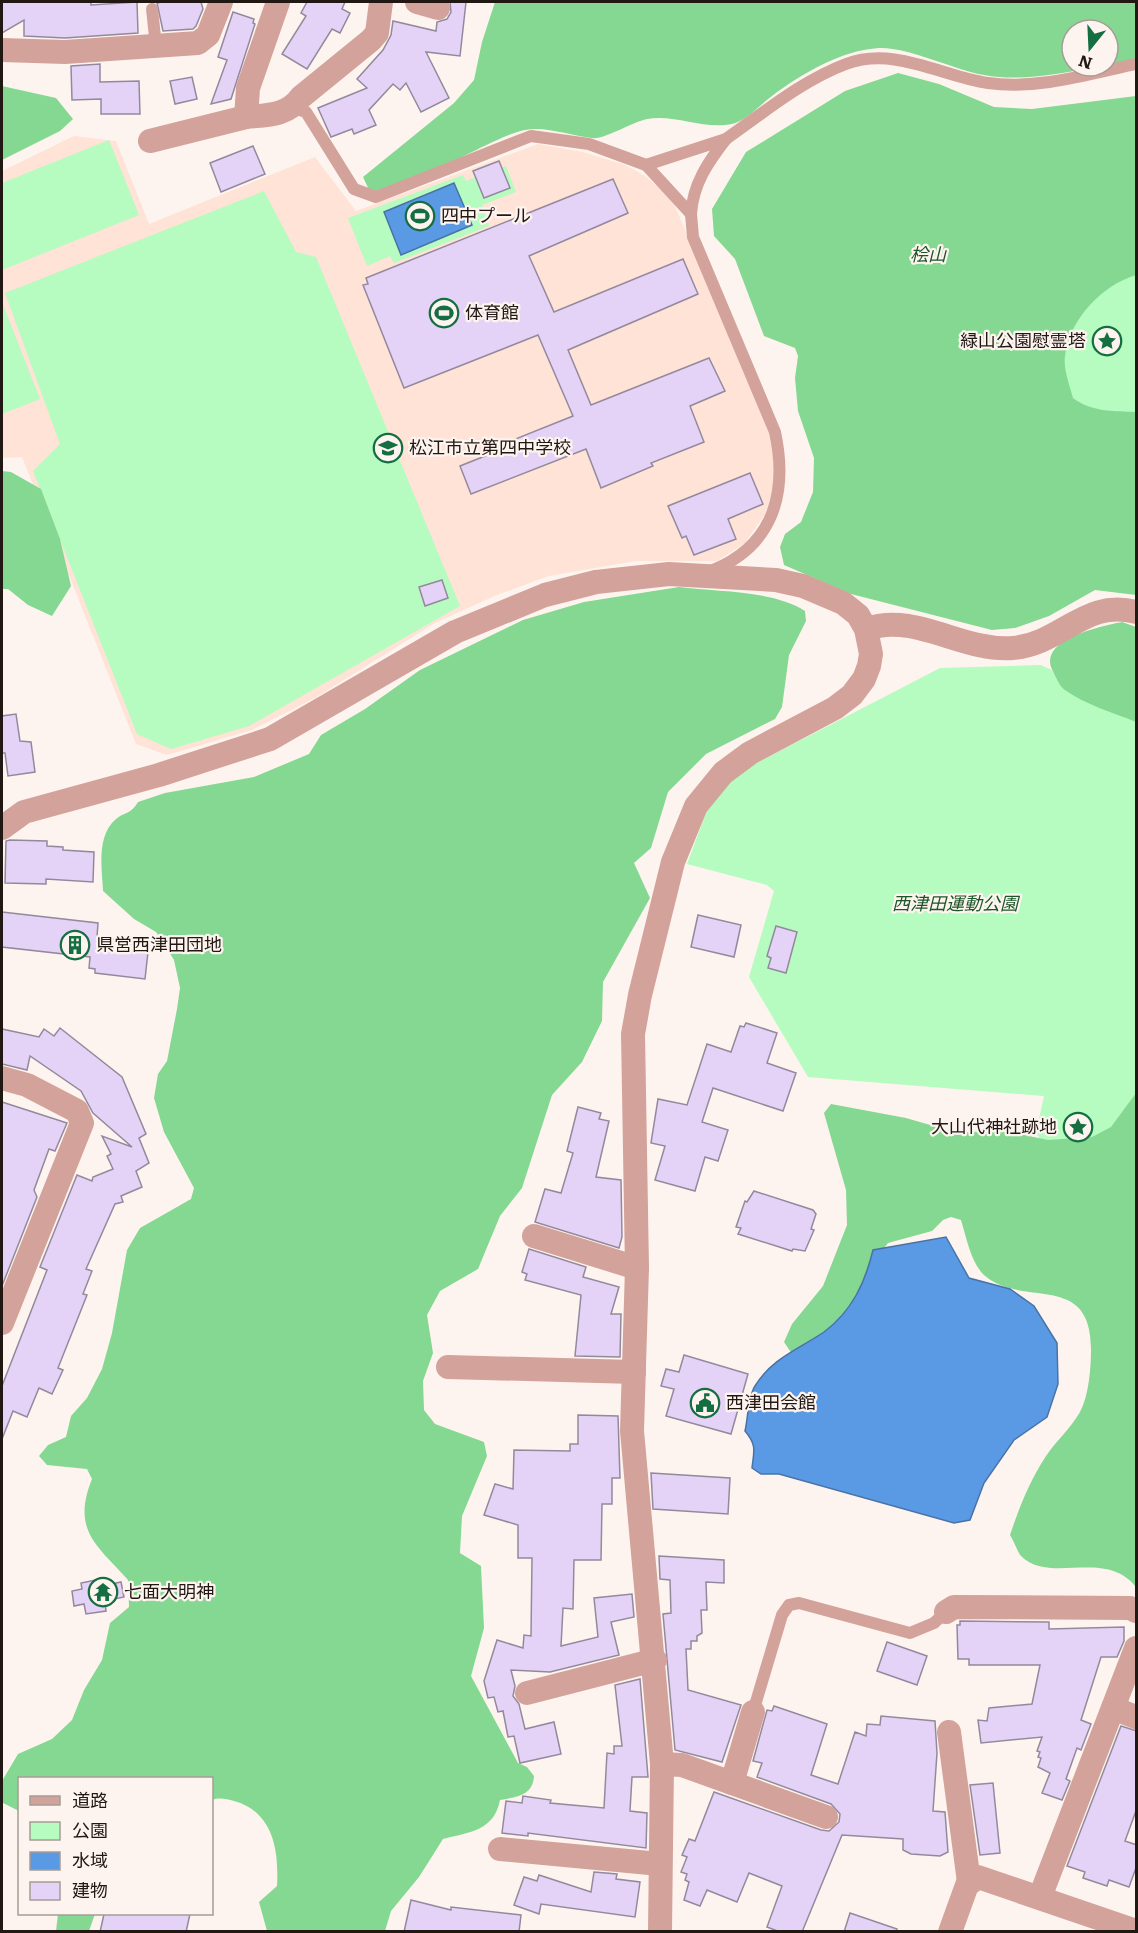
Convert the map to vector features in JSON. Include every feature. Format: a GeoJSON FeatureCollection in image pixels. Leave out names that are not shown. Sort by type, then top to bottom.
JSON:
{"type":"FeatureCollection","features":[{"type":"Feature","properties":{"kind":"street"},"geometry":{"type":"LineString","coordinates":[[2,50],[65,52],[202,42],[208,34],[220,2]]}},
{"type":"Feature","properties":{"kind":"street"},"geometry":{"type":"LineString","coordinates":[[246,117],[248,88],[278,2]]}},
{"type":"Feature","properties":{"kind":"street"},"geometry":{"type":"LineString","coordinates":[[364,2],[365,46]]}},
{"type":"Feature","properties":{"kind":"street"},"geometry":{"type":"LineString","coordinates":[[150,141],[246,117],[282,113],[294,108],[301,98],[365,46],[377,33],[381,2]]}},
{"type":"Feature","properties":{"kind":"street"},"geometry":{"type":"LineString","coordinates":[[2,828],[24,813],[159,775],[270,739],[455,632],[545,595],[596,582],[627,577],[703,574],[758,578],[802,586],[843,603],[858,615],[866,629],[871,654],[864,680],[852,696],[835,708],[750,753],[723,773],[696,806],[682,836],[640,995],[633,1034],[637,1268],[634,1467],[655,1660],[662,1764],[660,1932]]}},
{"type":"Feature","properties":{"kind":"street"},"geometry":{"type":"LineString","coordinates":[[866,629],[884,623],[900,623],[958,640],[1012,648],[1047,638],[1085,615],[1105,610],[1124,609],[1137,612]]}},
{"type":"Feature","properties":{"kind":"street"},"geometry":{"type":"LineString","coordinates":[[2,1078],[27,1085],[77,1111],[82,1123],[2,1323]]}},
{"type":"Feature","properties":{"kind":"street"},"geometry":{"type":"LineString","coordinates":[[534,1236],[637,1268]]}},
{"type":"Feature","properties":{"kind":"street"},"geometry":{"type":"LineString","coordinates":[[448,1367],[634,1372]]}},
{"type":"Feature","properties":{"kind":"street"},"geometry":{"type":"LineString","coordinates":[[946,1612],[954,1607],[1131,1608],[1137,1611]]}},
{"type":"Feature","properties":{"kind":"street"},"geometry":{"type":"LineString","coordinates":[[1040,1897],[1137,1648]]}},
{"type":"Feature","properties":{"kind":"street"},"geometry":{"type":"LineString","coordinates":[[527,1693],[655,1660]]}},
{"type":"Feature","properties":{"kind":"street"},"geometry":{"type":"LineString","coordinates":[[1113,1708],[1137,1717]]}},
{"type":"Feature","properties":{"kind":"street"},"geometry":{"type":"LineString","coordinates":[[732,1783],[753,1712]]}},
{"type":"Feature","properties":{"kind":"street"},"geometry":{"type":"LineString","coordinates":[[949,1732],[969,1882],[950,1932]]}},
{"type":"Feature","properties":{"kind":"street"},"geometry":{"type":"LineString","coordinates":[[662,1764],[682,1766],[826,1817]]}},
{"type":"Feature","properties":{"kind":"street"},"geometry":{"type":"LineString","coordinates":[[500,1849],[660,1864]]}},
{"type":"Feature","properties":{"kind":"street"},"geometry":{"type":"LineString","coordinates":[[969,1882],[974,1878],[986,1878],[1040,1897],[1081,1921],[1137,1931]]}},
{"type":"Feature","properties":{"kind":"lane"},"geometry":{"type":"LineString","coordinates":[[152,9],[156,46]]}},
{"type":"Feature","properties":{"kind":"lane"},"geometry":{"type":"LineString","coordinates":[[646,165],[726,140],[805,85],[847,63],[892,58],[988,83],[1041,84],[1137,64]]}},
{"type":"Feature","properties":{"kind":"lane"},"geometry":{"type":"LineString","coordinates":[[294,108],[306,112],[354,189],[376,197],[531,136],[589,144],[646,165],[691,214]]}},
{"type":"Feature","properties":{"kind":"lane"},"geometry":{"type":"LineString","coordinates":[[703,574],[728,564],[766,526],[775,507],[780,484],[781,459],[775,432],[693,237],[692,200],[703,171],[726,140]]}},
{"type":"Feature","properties":{"kind":"lane"},"geometry":{"type":"LineString","coordinates":[[753,1712],[782,1615],[789,1605],[799,1604],[910,1633],[934,1623],[946,1612]]}},
{"type":"Feature","properties":{"kind":"shaded area","name":"松江市立第四中学校"},"geometry":{"type":"Polygon","coordinates":[[[74,136],[116,141],[149,224],[315,157],[356,211],[538,144],[583,152],[625,165],[645,176],[664,192],[675,206],[772,439],[776,481],[765,514],[745,543],[717,561],[636,561],[549,576],[497,595],[435,623],[315,698],[252,730],[167,755],[136,744],[22,457],[2,458],[2,171],[74,136]]]}},
{"type":"Feature","properties":{"kind":"green space"},"geometry":{"type":"Polygon","coordinates":[[[495,2],[1136,2],[1136,59],[1120,62],[1120,18],[1060,18],[1060,74],[1058,74],[998,77],[959,69],[904,51],[879,48],[865,50],[822,64],[783,88],[748,116],[732,124],[711,125],[658,118],[647,119],[597,138],[542,129],[525,130],[490,143],[400,187],[382,192],[370,192],[363,177],[454,103],[474,80],[482,42],[495,2]]]}},
{"type":"Feature","properties":{"kind":"green space","name":"桧山"},"geometry":{"type":"Polygon","coordinates":[[[898,73],[939,84],[994,107],[1032,109],[1136,96],[1136,275],[1111,287],[1089,306],[1073,330],[1065,361],[1073,398],[1095,408],[1136,412],[1136,595],[1095,590],[1049,616],[1015,628],[992,630],[851,594],[784,565],[780,547],[785,534],[801,522],[813,492],[814,458],[798,411],[795,378],[798,356],[795,348],[764,336],[735,259],[714,236],[712,209],[746,152],[845,91],[898,73]]]}},
{"type":"Feature","properties":{"kind":"green space"},"geometry":{"type":"Polygon","coordinates":[[[2,86],[56,98],[73,119],[60,131],[2,160],[2,86]]]}},
{"type":"Feature","properties":{"kind":"green space"},"geometry":{"type":"Polygon","coordinates":[[[109,140],[139,215],[2,270],[2,183],[109,140]]]}},
{"type":"Feature","properties":{"kind":"green space","name":"四中プール"},"geometry":{"type":"Polygon","coordinates":[[[506,166],[516,192],[482,205],[489,226],[394,263],[390,256],[367,266],[348,218],[463,175],[466,181],[506,166]]]}},
{"type":"Feature","properties":{"kind":"green space"},"geometry":{"type":"Polygon","coordinates":[[[264,191],[296,252],[316,257],[460,606],[249,726],[171,749],[137,734],[33,471],[60,444],[5,293],[264,191]]]}},
{"type":"Feature","properties":{"kind":"green space"},"geometry":{"type":"Polygon","coordinates":[[[1136,251],[1136,428],[1037,424],[1005,288],[1136,251]]]}},
{"type":"Feature","properties":{"kind":"green space"},"geometry":{"type":"Polygon","coordinates":[[[2,302],[40,399],[2,414],[2,302]]]}},
{"type":"Feature","properties":{"kind":"green space"},"geometry":{"type":"Polygon","coordinates":[[[2,471],[11,472],[41,489],[60,539],[71,586],[52,616],[28,605],[8,589],[2,589],[2,471]]]}},
{"type":"Feature","properties":{"kind":"green space"},"geometry":{"type":"Polygon","coordinates":[[[679,587],[761,595],[777,599],[805,611],[806,621],[789,655],[782,707],[775,719],[706,754],[668,792],[651,848],[634,863],[650,898],[603,982],[602,1021],[582,1062],[552,1095],[522,1188],[500,1216],[478,1269],[440,1291],[427,1315],[433,1353],[423,1381],[424,1410],[435,1424],[484,1442],[487,1456],[462,1516],[460,1553],[481,1566],[484,1628],[471,1676],[518,1763],[527,1767],[534,1776],[533,1783],[527,1792],[500,1800],[497,1810],[486,1824],[471,1832],[443,1839],[419,1877],[391,1911],[385,1931],[267,1931],[259,1902],[277,1886],[277,1860],[271,1835],[258,1814],[247,1806],[226,1799],[213,1800],[213,1777],[18,1777],[18,1810],[3,1803],[2,1781],[18,1754],[52,1739],[72,1720],[84,1690],[102,1660],[110,1623],[129,1607],[128,1580],[98,1547],[86,1525],[86,1497],[92,1479],[87,1469],[47,1465],[39,1456],[48,1445],[66,1437],[71,1416],[87,1398],[102,1369],[112,1333],[127,1250],[140,1228],[191,1199],[194,1188],[164,1132],[154,1098],[158,1074],[167,1061],[177,1009],[180,988],[174,960],[156,932],[134,919],[103,891],[101,863],[105,834],[116,819],[130,811],[138,802],[165,793],[254,777],[309,754],[321,735],[365,709],[420,670],[523,620],[584,602],[679,587]]]}},
{"type":"Feature","properties":{"kind":"green space"},"geometry":{"type":"Polygon","coordinates":[[[1122,622],[1136,627],[1136,722],[1090,704],[1065,690],[1053,671],[1050,660],[1054,650],[1062,642],[1087,631],[1122,622]]]}},
{"type":"Feature","properties":{"kind":"green space","name":"西津田運動公園"},"geometry":{"type":"Polygon","coordinates":[[[1041,665],[1136,709],[1136,1112],[1119,1132],[1049,1153],[1036,1133],[1044,1096],[808,1077],[749,977],[774,891],[767,885],[687,864],[706,813],[723,788],[749,767],[940,668],[1041,665]]]}},
{"type":"Feature","properties":{"kind":"green space"},"geometry":{"type":"Polygon","coordinates":[[[1136,1093],[1136,1587],[1123,1576],[1109,1570],[1047,1568],[1033,1564],[1021,1556],[1010,1535],[1025,1494],[1040,1465],[1076,1418],[1083,1405],[1091,1364],[1088,1325],[1080,1309],[1067,1300],[1000,1285],[984,1275],[972,1257],[961,1220],[951,1217],[943,1220],[932,1231],[888,1243],[879,1255],[861,1300],[831,1331],[792,1354],[784,1342],[792,1324],[823,1286],[847,1225],[846,1190],[824,1113],[831,1104],[906,1118],[958,1133],[1000,1130],[1048,1140],[1092,1137],[1111,1127],[1136,1093]]]}},
{"type":"Feature","properties":{"kind":"green space"},"geometry":{"type":"Polygon","coordinates":[[[58,1915],[95,1915],[89,1931],[56,1931],[58,1915]]]}},
{"type":"Feature","properties":{"kind":"water"},"geometry":{"type":"Polygon","coordinates":[[[454,183],[472,225],[401,255],[384,212],[454,183]]]}},
{"type":"Feature","properties":{"kind":"water"},"geometry":{"type":"Polygon","coordinates":[[[946,1237],[969,1278],[1010,1289],[1034,1306],[1057,1343],[1058,1384],[1047,1417],[1014,1440],[984,1483],[970,1520],[954,1523],[779,1474],[761,1474],[752,1468],[753,1444],[745,1431],[751,1396],[762,1376],[786,1355],[824,1332],[850,1306],[866,1274],[873,1250],[946,1237]]]}},
{"type":"Feature","properties":{"kind":"building"},"geometry":{"type":"Polygon","coordinates":[[[2,2],[91,2],[91,5],[137,2],[138,33],[65,38],[24,36],[24,20],[2,33],[2,2]]]}},
{"type":"Feature","properties":{"kind":"building"},"geometry":{"type":"Polygon","coordinates":[[[201,2],[203,9],[196,26],[193,29],[163,31],[157,3],[201,2]]]}},
{"type":"Feature","properties":{"kind":"building"},"geometry":{"type":"Polygon","coordinates":[[[307,2],[345,2],[342,9],[350,13],[340,33],[332,29],[307,69],[282,54],[306,16],[301,13],[307,2]]]}},
{"type":"Feature","properties":{"kind":"building"},"geometry":{"type":"Polygon","coordinates":[[[450,2],[466,2],[460,56],[426,52],[449,98],[421,112],[406,83],[400,90],[393,84],[369,110],[376,125],[354,134],[352,129],[331,137],[318,108],[367,88],[357,79],[383,50],[391,35],[393,21],[436,31],[437,22],[447,19],[451,12],[450,2]]]}},
{"type":"Feature","properties":{"kind":"building"},"geometry":{"type":"Polygon","coordinates":[[[233,12],[254,19],[255,24],[231,99],[211,104],[227,60],[218,57],[233,12]]]}},
{"type":"Feature","properties":{"kind":"building"},"geometry":{"type":"Polygon","coordinates":[[[100,64],[100,82],[139,81],[140,114],[101,114],[101,99],[72,100],[71,66],[100,64]]]}},
{"type":"Feature","properties":{"kind":"building"},"geometry":{"type":"Polygon","coordinates":[[[192,77],[197,99],[175,104],[170,81],[192,77]]]}},
{"type":"Feature","properties":{"kind":"building"},"geometry":{"type":"Polygon","coordinates":[[[253,146],[265,174],[221,192],[210,163],[253,146]]]}},
{"type":"Feature","properties":{"kind":"building"},"geometry":{"type":"Polygon","coordinates":[[[499,161],[510,188],[484,198],[473,171],[499,161]]]}},
{"type":"Feature","properties":{"kind":"building"},"geometry":{"type":"Polygon","coordinates":[[[613,179],[628,213],[529,256],[554,312],[683,259],[698,294],[568,350],[591,405],[709,358],[725,391],[690,406],[704,442],[651,463],[653,466],[601,488],[586,449],[471,494],[460,466],[485,456],[483,452],[573,416],[538,335],[404,388],[363,285],[368,284],[366,278],[613,179]]]}},
{"type":"Feature","properties":{"kind":"building"},"geometry":{"type":"Polygon","coordinates":[[[750,473],[763,504],[728,519],[736,539],[694,555],[686,536],[682,538],[668,506],[750,473]]]}},
{"type":"Feature","properties":{"kind":"building"},"geometry":{"type":"Polygon","coordinates":[[[442,580],[448,598],[425,606],[419,587],[442,580]]]}},
{"type":"Feature","properties":{"kind":"building"},"geometry":{"type":"Polygon","coordinates":[[[16,714],[20,741],[31,742],[35,772],[8,776],[5,753],[2,753],[2,716],[16,714]]]}},
{"type":"Feature","properties":{"kind":"building"},"geometry":{"type":"Polygon","coordinates":[[[6,841],[47,841],[47,846],[63,847],[63,850],[94,852],[93,882],[46,879],[46,884],[5,883],[6,841]]]}},
{"type":"Feature","properties":{"kind":"building","name":"県営西津田団地"},"geometry":{"type":"Polygon","coordinates":[[[2,912],[98,923],[97,937],[149,943],[145,979],[95,973],[95,969],[89,968],[90,957],[2,947],[2,912]]]}},
{"type":"Feature","properties":{"kind":"building"},"geometry":{"type":"Polygon","coordinates":[[[698,915],[741,925],[734,957],[691,947],[698,915]]]}},
{"type":"Feature","properties":{"kind":"building"},"geometry":{"type":"Polygon","coordinates":[[[776,926],[797,932],[786,973],[768,968],[771,958],[767,956],[776,926]]]}},
{"type":"Feature","properties":{"kind":"building"},"geometry":{"type":"Polygon","coordinates":[[[746,1023],[777,1033],[767,1063],[796,1073],[783,1111],[713,1088],[702,1122],[728,1130],[718,1161],[705,1157],[695,1191],[655,1180],[665,1146],[651,1143],[658,1099],[687,1105],[707,1044],[731,1052],[740,1026],[744,1027],[746,1023]]]}},
{"type":"Feature","properties":{"kind":"building"},"geometry":{"type":"Polygon","coordinates":[[[60,1028],[122,1077],[146,1134],[139,1138],[149,1163],[136,1171],[142,1187],[121,1196],[123,1202],[115,1204],[86,1269],[92,1271],[83,1294],[87,1295],[58,1368],[63,1370],[52,1394],[39,1388],[27,1417],[13,1411],[2,1439],[2,1386],[47,1270],[40,1267],[77,1175],[92,1181],[93,1177],[113,1169],[107,1156],[111,1154],[102,1136],[132,1147],[93,1113],[81,1091],[30,1056],[27,1070],[2,1064],[2,1029],[39,1037],[44,1029],[54,1036],[60,1028]]]}},
{"type":"Feature","properties":{"kind":"building"},"geometry":{"type":"Polygon","coordinates":[[[2,1102],[67,1123],[55,1151],[49,1149],[34,1190],[37,1197],[2,1286],[2,1102]]]}},
{"type":"Feature","properties":{"kind":"building"},"geometry":{"type":"Polygon","coordinates":[[[578,1107],[601,1113],[599,1119],[609,1121],[596,1177],[621,1180],[622,1237],[619,1248],[535,1222],[545,1189],[561,1193],[573,1153],[567,1151],[578,1107]]]}},
{"type":"Feature","properties":{"kind":"building"},"geometry":{"type":"Polygon","coordinates":[[[754,1191],[813,1210],[816,1214],[811,1229],[814,1230],[805,1251],[793,1249],[792,1251],[738,1234],[741,1228],[736,1227],[745,1201],[747,1202],[754,1191]]]}},
{"type":"Feature","properties":{"kind":"building"},"geometry":{"type":"Polygon","coordinates":[[[529,1249],[586,1267],[583,1277],[619,1287],[611,1314],[621,1314],[620,1357],[575,1356],[581,1295],[525,1280],[527,1274],[522,1272],[529,1249]]]}},
{"type":"Feature","properties":{"kind":"building","name":"西津田会館"},"geometry":{"type":"Polygon","coordinates":[[[684,1355],[748,1374],[731,1434],[666,1416],[674,1389],[661,1386],[666,1369],[679,1372],[684,1355]]]}},
{"type":"Feature","properties":{"kind":"building"},"geometry":{"type":"Polygon","coordinates":[[[578,1415],[618,1416],[620,1478],[612,1478],[612,1504],[602,1504],[601,1560],[574,1560],[573,1609],[563,1608],[561,1646],[598,1637],[594,1598],[632,1594],[634,1617],[611,1622],[619,1655],[550,1672],[511,1670],[515,1686],[513,1696],[519,1704],[525,1729],[554,1722],[561,1754],[520,1763],[514,1736],[508,1737],[503,1711],[498,1712],[494,1697],[488,1698],[484,1681],[497,1640],[523,1648],[524,1635],[531,1636],[532,1558],[518,1558],[518,1525],[484,1515],[495,1484],[513,1489],[514,1450],[570,1451],[570,1444],[578,1444],[578,1415]]]}},
{"type":"Feature","properties":{"kind":"building"},"geometry":{"type":"Polygon","coordinates":[[[651,1473],[730,1478],[728,1514],[653,1509],[651,1473]]]}},
{"type":"Feature","properties":{"kind":"building"},"geometry":{"type":"Polygon","coordinates":[[[659,1556],[724,1560],[724,1583],[706,1582],[707,1610],[701,1610],[702,1633],[697,1636],[697,1641],[691,1641],[691,1649],[686,1649],[688,1690],[741,1705],[722,1762],[675,1750],[663,1614],[671,1613],[670,1580],[660,1579],[659,1556]]]}},
{"type":"Feature","properties":{"kind":"building","name":"七面大明神"},"geometry":{"type":"Polygon","coordinates":[[[101,1579],[102,1586],[121,1582],[124,1597],[105,1601],[106,1611],[86,1614],[84,1604],[74,1606],[72,1591],[82,1589],[81,1583],[101,1579]]]}},
{"type":"Feature","properties":{"kind":"building"},"geometry":{"type":"Polygon","coordinates":[[[960,1621],[1049,1622],[1049,1629],[1124,1627],[1124,1641],[1117,1657],[1101,1657],[1081,1720],[1091,1724],[1081,1750],[1077,1748],[1066,1779],[1070,1781],[1062,1800],[1042,1793],[1050,1773],[1038,1767],[1041,1758],[1038,1757],[1040,1752],[1037,1751],[1042,1737],[981,1743],[978,1720],[987,1721],[989,1708],[1032,1704],[1040,1665],[969,1665],[969,1659],[958,1659],[957,1625],[960,1625],[960,1621]]]}},
{"type":"Feature","properties":{"kind":"building"},"geometry":{"type":"Polygon","coordinates":[[[887,1642],[927,1656],[917,1685],[877,1671],[887,1642]]]}},
{"type":"Feature","properties":{"kind":"building"},"geometry":{"type":"Polygon","coordinates":[[[640,1679],[648,1777],[632,1777],[630,1811],[647,1813],[646,1848],[528,1833],[528,1836],[502,1833],[506,1801],[522,1803],[523,1796],[551,1800],[550,1803],[604,1808],[607,1753],[614,1754],[614,1746],[622,1746],[615,1685],[640,1679]]]}},
{"type":"Feature","properties":{"kind":"building"},"geometry":{"type":"Polygon","coordinates":[[[774,1706],[827,1724],[811,1775],[838,1784],[855,1732],[866,1736],[867,1724],[880,1725],[881,1716],[935,1721],[937,1753],[933,1811],[945,1812],[948,1852],[940,1856],[911,1854],[903,1850],[903,1839],[842,1835],[802,1932],[780,1932],[767,1927],[782,1886],[749,1873],[737,1902],[707,1890],[700,1906],[684,1900],[689,1882],[685,1880],[687,1874],[681,1872],[687,1857],[682,1855],[689,1839],[695,1841],[714,1792],[821,1830],[829,1831],[839,1822],[840,1814],[831,1804],[757,1777],[762,1763],[753,1761],[767,1710],[772,1711],[774,1706]]]}},
{"type":"Feature","properties":{"kind":"building"},"geometry":{"type":"Polygon","coordinates":[[[1121,1726],[1137,1731],[1137,1808],[1125,1841],[1137,1845],[1137,1865],[1129,1887],[1109,1880],[1107,1886],[1083,1878],[1085,1872],[1067,1866],[1121,1726]]]}},
{"type":"Feature","properties":{"kind":"building"},"geometry":{"type":"Polygon","coordinates":[[[993,1783],[1000,1853],[980,1855],[970,1785],[993,1783]]]}},
{"type":"Feature","properties":{"kind":"building"},"geometry":{"type":"Polygon","coordinates":[[[594,1872],[617,1874],[616,1879],[640,1882],[635,1917],[541,1904],[539,1914],[514,1905],[524,1877],[537,1881],[539,1875],[591,1892],[594,1872]]]}},
{"type":"Feature","properties":{"kind":"building"},"geometry":{"type":"Polygon","coordinates":[[[411,1900],[451,1910],[451,1907],[521,1915],[519,1932],[404,1932],[411,1900]]]}},
{"type":"Feature","properties":{"kind":"building"},"geometry":{"type":"Polygon","coordinates":[[[850,1913],[897,1929],[896,1932],[844,1932],[850,1913]]]}},
{"type":"Feature","properties":{"kind":"building"},"geometry":{"type":"Polygon","coordinates":[[[104,1915],[190,1915],[186,1932],[100,1932],[104,1915]]]}},
{"type":"Feature","properties":{"kind":"place","name":"四中プール"},"geometry":{"type":"Point","coordinates":[420,216]}},
{"type":"Feature","properties":{"kind":"place","name":"体育館"},"geometry":{"type":"Point","coordinates":[444,313]}},
{"type":"Feature","properties":{"kind":"place","name":"緑山公園慰霊塔"},"geometry":{"type":"Point","coordinates":[1107,341]}},
{"type":"Feature","properties":{"kind":"place","name":"松江市立第四中学校"},"geometry":{"type":"Point","coordinates":[388,448]}},
{"type":"Feature","properties":{"kind":"place","name":"県営西津田団地"},"geometry":{"type":"Point","coordinates":[75,945]}},
{"type":"Feature","properties":{"kind":"place","name":"大山代神社跡地"},"geometry":{"type":"Point","coordinates":[1078,1127]}},
{"type":"Feature","properties":{"kind":"place","name":"西津田会館"},"geometry":{"type":"Point","coordinates":[705,1403]}},
{"type":"Feature","properties":{"kind":"place","name":"七面大明神"},"geometry":{"type":"Point","coordinates":[103,1592]}}]}
